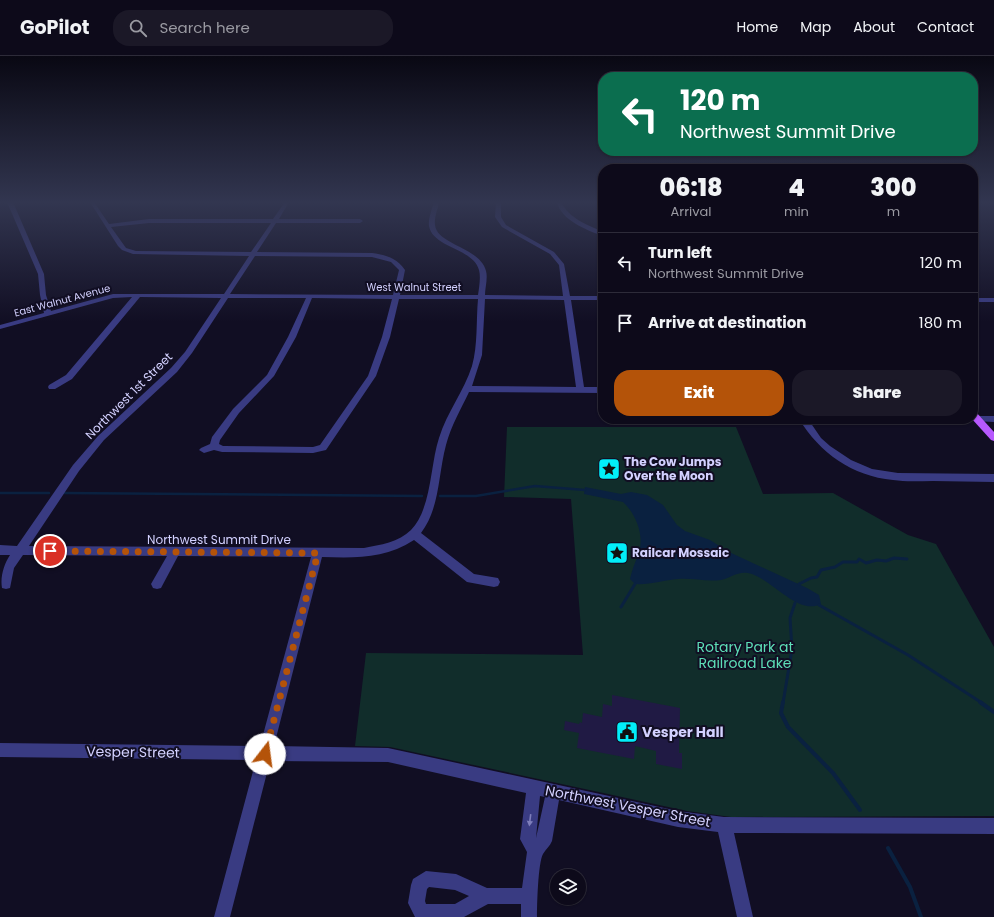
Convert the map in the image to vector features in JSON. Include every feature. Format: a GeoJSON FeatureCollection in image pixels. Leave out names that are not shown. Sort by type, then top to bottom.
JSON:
{"type":"FeatureCollection","features":[{"type":"Feature","properties":{"kind":"main road"},"geometry":{"type":"LineString","coordinates":[[978,419],[994,438]]}},
{"type":"Feature","properties":{"kind":"street"},"geometry":{"type":"LineString","coordinates":[[27,242],[40,274],[48,315]]}},
{"type":"Feature","properties":{"kind":"street"},"geometry":{"type":"LineString","coordinates":[[118,242],[124,249],[135,252],[379,256],[398,262],[402,270],[379,360],[372,376],[323,448],[313,450],[222,449],[214,446],[204,450]]}},
{"type":"Feature","properties":{"kind":"street","name":"Northwest 1st Street"},"geometry":{"type":"LineString","coordinates":[[6,584],[8,567],[76,468],[116,422],[149,394],[174,370],[188,353],[260,242]]}},
{"type":"Feature","properties":{"kind":"street"},"geometry":{"type":"LineString","coordinates":[[448,242],[471,255],[481,265],[483,271],[478,355],[468,389],[444,436],[437,459],[430,507],[424,521],[414,534],[471,578],[494,582]]}},
{"type":"Feature","properties":{"kind":"street"},"geometry":{"type":"LineString","coordinates":[[532,242],[558,259],[563,270],[580,390]]}},
{"type":"Feature","properties":{"kind":"street"},"geometry":{"type":"LineString","coordinates":[[52,387],[69,377],[138,295]]}},
{"type":"Feature","properties":{"kind":"street","name":"East Walnut Avenue"},"geometry":{"type":"LineString","coordinates":[[0,327],[113,296],[225,296]]}},
{"type":"Feature","properties":{"kind":"street","name":"West Walnut Street"},"geometry":{"type":"LineString","coordinates":[[225,296],[598,298]]}},
{"type":"Feature","properties":{"kind":"street"},"geometry":{"type":"LineString","coordinates":[[214,446],[215,439],[236,411],[270,376],[292,336],[310,296]]}},
{"type":"Feature","properties":{"kind":"street"},"geometry":{"type":"LineString","coordinates":[[978,298],[994,300]]}},
{"type":"Feature","properties":{"kind":"street"},"geometry":{"type":"LineString","coordinates":[[468,389],[598,390]]}},
{"type":"Feature","properties":{"kind":"street"},"geometry":{"type":"LineString","coordinates":[[978,416],[994,419]]}},
{"type":"Feature","properties":{"kind":"street"},"geometry":{"type":"LineString","coordinates":[[806,424],[810,433],[821,445],[835,456],[868,471],[884,476],[994,478]]}},
{"type":"Feature","properties":{"kind":"street","name":"Northwest Summit Drive"},"geometry":{"type":"LineString","coordinates":[[0,550],[174,553],[364,553],[380,550],[397,544],[414,534]]}},
{"type":"Feature","properties":{"kind":"street"},"geometry":{"type":"LineString","coordinates":[[157,584],[174,553]]}},
{"type":"Feature","properties":{"kind":"street"},"geometry":{"type":"LineString","coordinates":[[222,917],[318,553]]}},
{"type":"Feature","properties":{"kind":"street","name":"Vesper Street"},"geometry":{"type":"LineString","coordinates":[[0,750],[265,754]]}},
{"type":"Feature","properties":{"kind":"street","name":"Northwest Vesper Street"},"geometry":{"type":"LineString","coordinates":[[265,754],[388,755],[678,819],[724,825],[994,826]]}},
{"type":"Feature","properties":{"kind":"street"},"geometry":{"type":"LineString","coordinates":[[534,787],[528,839],[535,851]]}},
{"type":"Feature","properties":{"kind":"street"},"geometry":{"type":"LineString","coordinates":[[529,917],[529,896],[535,851],[544,841],[553,792]]}},
{"type":"Feature","properties":{"kind":"street"},"geometry":{"type":"LineString","coordinates":[[724,825],[745,917]]}},
{"type":"Feature","properties":{"kind":"street"},"geometry":{"type":"LineString","coordinates":[[486,896],[529,896]]}},
{"type":"Feature","properties":{"kind":"green space","name":"Rotary Park at Railroad Lake"},"geometry":{"type":"Polygon","coordinates":[[[507,427],[736,427],[763,494],[833,493],[908,535],[936,544],[994,647],[994,816],[731,817],[687,811],[390,747],[355,746],[366,653],[583,655],[571,499],[504,497],[507,427]]]}},
{"type":"Feature","properties":{"kind":"water"},"geometry":{"type":"Polygon","coordinates":[[[585,487],[621,494],[631,492],[647,495],[663,505],[677,525],[685,531],[710,540],[729,552],[807,588],[819,595],[821,604],[812,606],[803,605],[784,595],[757,576],[748,573],[737,574],[721,580],[710,581],[678,579],[646,584],[635,584],[630,579],[641,542],[639,529],[634,517],[623,502],[584,494],[585,487]]]}},
{"type":"Feature","properties":{"kind":"building","name":"Vesper Hall"},"geometry":{"type":"Polygon","coordinates":[[[612,695],[680,708],[679,753],[682,753],[682,769],[656,764],[656,751],[635,746],[634,759],[577,748],[579,733],[564,730],[565,721],[579,724],[580,722],[582,723],[583,713],[602,717],[603,704],[612,706],[612,695]]]}},
{"type":"Feature","properties":{"kind":"waterway"},"geometry":{"type":"LineString","coordinates":[[440,496],[476,496],[535,486],[585,490]]}},
{"type":"Feature","properties":{"kind":"waterway"},"geometry":{"type":"LineString","coordinates":[[0,493],[49,493]]}},
{"type":"Feature","properties":{"kind":"waterway"},"geometry":{"type":"LineString","coordinates":[[64,493],[422,496]]}},
{"type":"Feature","properties":{"kind":"waterway"},"geometry":{"type":"LineString","coordinates":[[799,584],[811,578],[817,577],[821,570],[835,567],[843,562],[857,562],[859,559],[866,563],[877,560],[886,561],[894,558],[907,559]]}},
{"type":"Feature","properties":{"kind":"waterway"},"geometry":{"type":"LineString","coordinates":[[621,607],[635,584]]}},
{"type":"Feature","properties":{"kind":"waterway"},"geometry":{"type":"LineString","coordinates":[[783,703],[792,649],[790,618],[795,603]]}},
{"type":"Feature","properties":{"kind":"waterway"},"geometry":{"type":"LineString","coordinates":[[819,605],[908,655],[982,703]]}},
{"type":"Feature","properties":{"kind":"waterway"},"geometry":{"type":"LineString","coordinates":[[783,702],[781,713],[788,727],[833,773],[860,810]]}},
{"type":"Feature","properties":{"kind":"waterway"},"geometry":{"type":"LineString","coordinates":[[980,702],[994,712]]}},
{"type":"Feature","properties":{"kind":"waterway"},"geometry":{"type":"LineString","coordinates":[[888,848],[910,887],[921,917]]}},
{"type":"Feature","properties":{"kind":"place","name":"The Cow Jumps Over the Moon"},"geometry":{"type":"Point","coordinates":[609,469]}},
{"type":"Feature","properties":{"kind":"place","name":"Railcar Mossaic"},"geometry":{"type":"Point","coordinates":[617,553]}},
{"type":"Feature","properties":{"kind":"place","name":"Vesper Hall"},"geometry":{"type":"Point","coordinates":[627,732]}},
{"type":"Feature","properties":{"kind":"route"},"geometry":{"type":"LineString","coordinates":[[50,551],[318,553],[265,754]]}}]}
